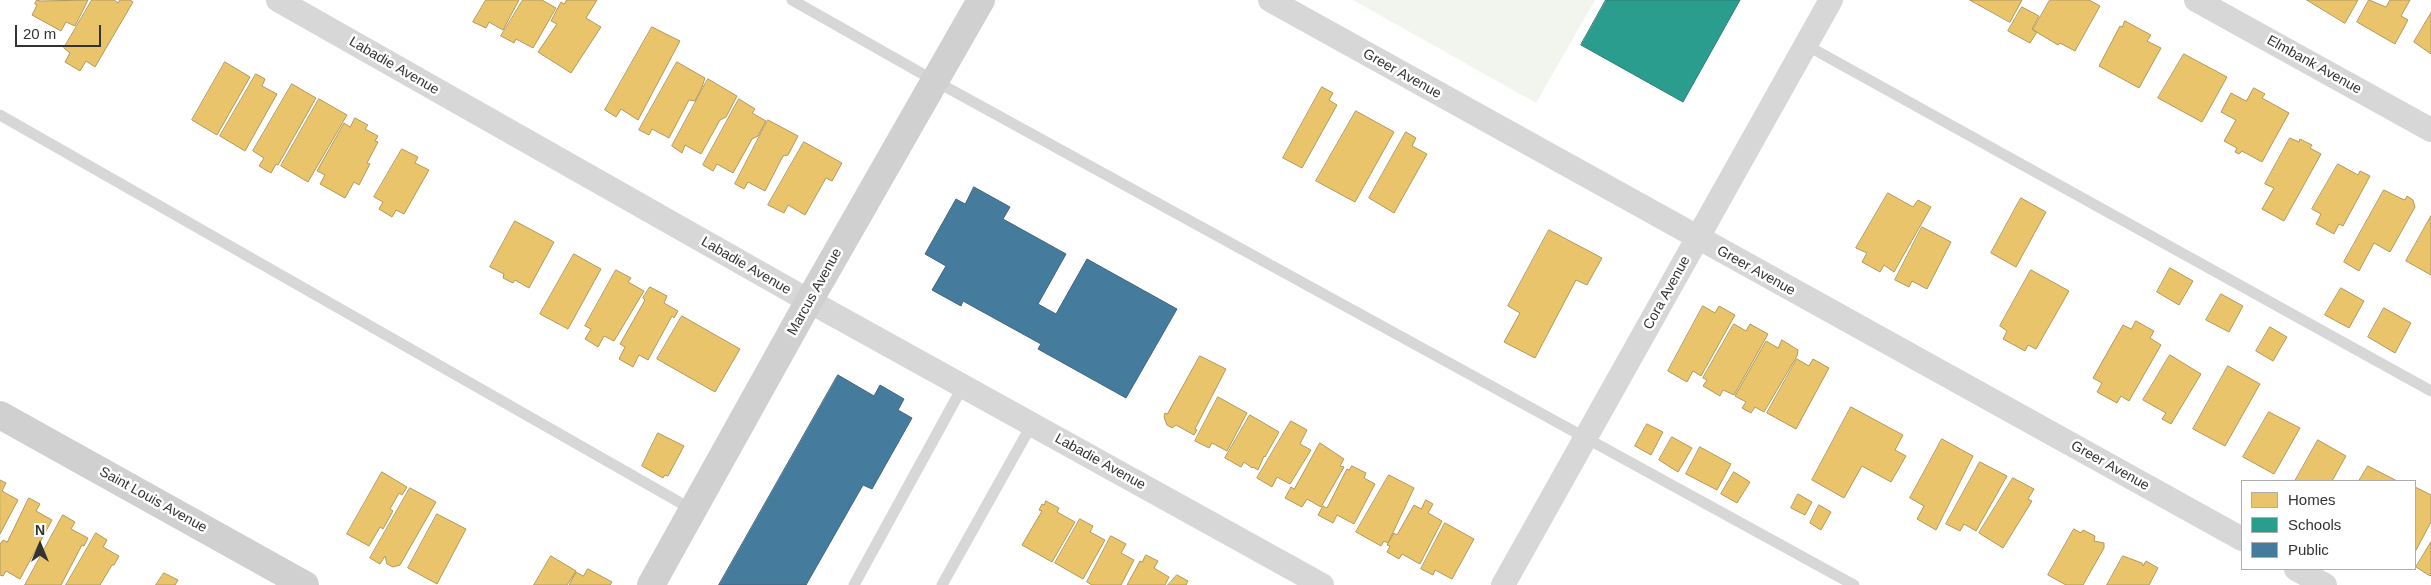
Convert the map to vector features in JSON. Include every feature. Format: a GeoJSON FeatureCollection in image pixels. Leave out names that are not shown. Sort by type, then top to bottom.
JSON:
{"type":"FeatureCollection","features":[{"type":"Feature","properties":{"kind":"street","name":"Labadie Avenue"},"geometry":{"type":"LineString","coordinates":[[278,0],[809,301],[1322,585]]}},
{"type":"Feature","properties":{"kind":"street","name":"Marcus Avenue"},"geometry":{"type":"LineString","coordinates":[[651,585],[809,301],[981,0]]}},
{"type":"Feature","properties":{"kind":"street","name":"Greer Avenue"},"geometry":{"type":"LineString","coordinates":[[1270,0],[2241,538]]}},
{"type":"Feature","properties":{"kind":"street","name":"Cora Avenue"},"geometry":{"type":"LineString","coordinates":[[1503,585],[1831,0]]}},
{"type":"Feature","properties":{"kind":"street","name":"Elmbank Avenue"},"geometry":{"type":"LineString","coordinates":[[2196,0],[2431,130]]}},
{"type":"Feature","properties":{"kind":"street","name":"Saint Louis Avenue"},"geometry":{"type":"LineString","coordinates":[[0,415],[305,585]]}},
{"type":"Feature","properties":{"kind":"street"},"geometry":{"type":"LineString","coordinates":[[2298,570],[2326,585]]}},
{"type":"Feature","properties":{"kind":"lane"},"geometry":{"type":"LineString","coordinates":[[792,0],[935,81],[1854,585]]}},
{"type":"Feature","properties":{"kind":"lane"},"geometry":{"type":"LineString","coordinates":[[1806,46],[2431,391]]}},
{"type":"Feature","properties":{"kind":"lane"},"geometry":{"type":"LineString","coordinates":[[0,115],[693,510]]}},
{"type":"Feature","properties":{"kind":"lane"},"geometry":{"type":"LineString","coordinates":[[854,585],[963,386]]}},
{"type":"Feature","properties":{"kind":"lane"},"geometry":{"type":"LineString","coordinates":[[942,585],[1032,424]]}},
{"type":"Feature","properties":{"kind":"shaded area"},"geometry":{"type":"Polygon","coordinates":[[[1353,0],[1595,0],[1536,103],[1353,0]]]}},
{"type":"Feature","properties":{"kind":"building: Homes"},"geometry":{"type":"Polygon","coordinates":[[[37,0],[88,0],[75,26],[66,22],[61,31],[32,15],[37,5],[35,4],[37,0]]]}},
{"type":"Feature","properties":{"kind":"building: Homes"},"geometry":{"type":"Polygon","coordinates":[[[92,0],[114,0],[118,3],[120,0],[130,0],[133,2],[95,67],[86,61],[80,71],[65,62],[70,53],[64,48],[92,0]]]}},
{"type":"Feature","properties":{"kind":"building: Homes"},"geometry":{"type":"Polygon","coordinates":[[[486,0],[519,0],[503,30],[489,22],[486,28],[473,22],[486,0]]]}},
{"type":"Feature","properties":{"kind":"building: Homes"},"geometry":{"type":"Polygon","coordinates":[[[523,0],[542,0],[556,8],[533,48],[516,39],[514,43],[501,36],[523,0]]]}},
{"type":"Feature","properties":{"kind":"building: Homes"},"geometry":{"type":"Polygon","coordinates":[[[567,0],[597,0],[586,18],[601,27],[571,73],[538,52],[557,24],[551,21],[561,2],[564,4],[567,0]]]}},
{"type":"Feature","properties":{"kind":"building: Homes"},"geometry":{"type":"Polygon","coordinates":[[[1970,0],[2022,0],[2010,22],[1970,0]]]}},
{"type":"Feature","properties":{"kind":"building: Homes"},"geometry":{"type":"Polygon","coordinates":[[[2050,0],[2089,0],[2100,6],[2075,51],[2060,43],[2058,45],[2033,30],[2050,0]]]}},
{"type":"Feature","properties":{"kind":"building: Homes"},"geometry":{"type":"Polygon","coordinates":[[[2307,0],[2358,0],[2345,23],[2307,0]]]}},
{"type":"Feature","properties":{"kind":"building: Homes"},"geometry":{"type":"Polygon","coordinates":[[[2369,0],[2386,7],[2390,0],[2410,0],[2401,16],[2408,20],[2395,44],[2357,22],[2369,0]]]}},
{"type":"Feature","properties":{"kind":"building: Homes"},"geometry":{"type":"Polygon","coordinates":[[[2022,7],[2039,16],[2032,29],[2037,32],[2030,43],[2008,31],[2022,7]]]}},
{"type":"Feature","properties":{"kind":"building: Homes"},"geometry":{"type":"Polygon","coordinates":[[[2431,13],[2431,54],[2414,42],[2431,13]]]}},
{"type":"Feature","properties":{"kind":"building: Homes"},"geometry":{"type":"Polygon","coordinates":[[[2125,21],[2151,35],[2147,41],[2161,48],[2139,88],[2099,66],[2120,26],[2122,27],[2125,21]]]}},
{"type":"Feature","properties":{"kind":"building: Homes"},"geometry":{"type":"Polygon","coordinates":[[[652,27],[680,41],[638,120],[621,109],[616,117],[605,110],[652,27]]]}},
{"type":"Feature","properties":{"kind":"building: Homes"},"geometry":{"type":"Polygon","coordinates":[[[2184,54],[2227,77],[2202,122],[2158,98],[2184,54]]]}},
{"type":"Feature","properties":{"kind":"building: Homes"},"geometry":{"type":"Polygon","coordinates":[[[225,62],[250,77],[217,135],[192,120],[225,62]]]}},
{"type":"Feature","properties":{"kind":"building: Homes"},"geometry":{"type":"Polygon","coordinates":[[[677,62],[705,78],[702,87],[695,101],[689,100],[669,138],[652,129],[649,135],[639,130],[677,62]]]}},
{"type":"Feature","properties":{"kind":"building: Homes"},"geometry":{"type":"Polygon","coordinates":[[[256,74],[265,79],[262,86],[277,94],[245,151],[220,136],[256,74]]]}},
{"type":"Feature","properties":{"kind":"building: Homes"},"geometry":{"type":"Polygon","coordinates":[[[708,79],[737,96],[726,117],[720,120],[701,154],[685,145],[682,153],[672,146],[708,79]]]}},
{"type":"Feature","properties":{"kind":"building: Homes"},"geometry":{"type":"Polygon","coordinates":[[[292,84],[316,98],[278,165],[276,164],[271,173],[259,166],[264,158],[253,151],[292,84]]]}},
{"type":"Feature","properties":{"kind":"building: Homes"},"geometry":{"type":"Polygon","coordinates":[[[1322,87],[1333,93],[1329,100],[1337,105],[1302,168],[1283,158],[1322,87]]]}},
{"type":"Feature","properties":{"kind":"building: Homes"},"geometry":{"type":"Polygon","coordinates":[[[2254,88],[2265,94],[2262,98],[2289,113],[2262,162],[2242,151],[2239,154],[2235,152],[2237,148],[2224,141],[2236,120],[2221,112],[2231,93],[2246,101],[2254,88]]]}},
{"type":"Feature","properties":{"kind":"building: Homes"},"geometry":{"type":"Polygon","coordinates":[[[319,99],[347,115],[308,182],[281,166],[319,99]]]}},
{"type":"Feature","properties":{"kind":"building: Homes"},"geometry":{"type":"Polygon","coordinates":[[[739,99],[755,109],[752,113],[766,121],[758,136],[752,139],[733,173],[717,164],[713,171],[703,165],[739,99]]]}},
{"type":"Feature","properties":{"kind":"building: Homes"},"geometry":{"type":"Polygon","coordinates":[[[1356,111],[1394,132],[1355,202],[1316,181],[1356,111]]]}},
{"type":"Feature","properties":{"kind":"building: Homes"},"geometry":{"type":"Polygon","coordinates":[[[355,118],[368,125],[365,129],[378,136],[375,141],[378,142],[367,163],[370,164],[359,185],[354,182],[345,198],[320,184],[325,175],[317,171],[344,123],[350,127],[355,118]]]}},
{"type":"Feature","properties":{"kind":"building: Homes"},"geometry":{"type":"Polygon","coordinates":[[[768,120],[798,136],[788,155],[783,156],[765,191],[748,182],[744,189],[735,184],[768,120]]]}},
{"type":"Feature","properties":{"kind":"building: Homes"},"geometry":{"type":"Polygon","coordinates":[[[1406,132],[1416,138],[1412,146],[1427,154],[1394,213],[1369,198],[1406,132]]]}},
{"type":"Feature","properties":{"kind":"building: Homes"},"geometry":{"type":"Polygon","coordinates":[[[2290,138],[2299,142],[2300,139],[2312,145],[2310,148],[2321,154],[2284,221],[2262,209],[2274,188],[2265,184],[2290,138]]]}},
{"type":"Feature","properties":{"kind":"building: Homes"},"geometry":{"type":"Polygon","coordinates":[[[804,142],[842,163],[832,181],[826,178],[805,215],[788,205],[784,213],[768,205],[804,142]]]}},
{"type":"Feature","properties":{"kind":"building: Homes"},"geometry":{"type":"Polygon","coordinates":[[[402,149],[418,157],[415,163],[429,170],[404,214],[396,210],[392,217],[379,209],[383,202],[374,197],[402,149]]]}},
{"type":"Feature","properties":{"kind":"building: Homes"},"geometry":{"type":"Polygon","coordinates":[[[2338,164],[2358,175],[2360,171],[2370,176],[2343,226],[2339,224],[2334,234],[2316,224],[2321,214],[2312,209],[2338,164]]]}},
{"type":"Feature","properties":{"kind":"building: Homes"},"geometry":{"type":"Polygon","coordinates":[[[2384,190],[2405,200],[2407,196],[2413,200],[2415,207],[2390,252],[2374,243],[2359,271],[2344,262],[2384,190]]]}},
{"type":"Feature","properties":{"kind":"building: Homes"},"geometry":{"type":"Polygon","coordinates":[[[1888,193],[1913,207],[1918,200],[1931,207],[1894,272],[1884,265],[1880,272],[1862,262],[1867,253],[1856,248],[1888,193]]]}},
{"type":"Feature","properties":{"kind":"building: Homes"},"geometry":{"type":"Polygon","coordinates":[[[2021,198],[2046,212],[2016,267],[1991,253],[2021,198]]]}},
{"type":"Feature","properties":{"kind":"building: Homes"},"geometry":{"type":"Polygon","coordinates":[[[2431,216],[2431,275],[2406,261],[2431,216]]]}},
{"type":"Feature","properties":{"kind":"building: Homes"},"geometry":{"type":"Polygon","coordinates":[[[515,221],[554,242],[529,288],[515,280],[513,283],[503,278],[504,274],[490,267],[515,221]]]}},
{"type":"Feature","properties":{"kind":"building: Homes"},"geometry":{"type":"Polygon","coordinates":[[[1922,227],[1951,242],[1927,289],[1912,281],[1909,287],[1895,280],[1922,227]]]}},
{"type":"Feature","properties":{"kind":"building: Homes"},"geometry":{"type":"Polygon","coordinates":[[[1549,230],[1602,258],[1587,285],[1576,280],[1535,358],[1504,342],[1520,313],[1508,306],[1549,230]]]}},
{"type":"Feature","properties":{"kind":"building: Homes"},"geometry":{"type":"Polygon","coordinates":[[[574,254],[601,269],[568,329],[540,314],[574,254]]]}},
{"type":"Feature","properties":{"kind":"building: Homes"},"geometry":{"type":"Polygon","coordinates":[[[2170,268],[2193,281],[2179,305],[2157,292],[2170,268]]]}},
{"type":"Feature","properties":{"kind":"building: Homes"},"geometry":{"type":"Polygon","coordinates":[[[616,270],[631,278],[628,282],[644,291],[614,341],[604,336],[598,347],[585,339],[591,329],[585,326],[616,270]]]}},
{"type":"Feature","properties":{"kind":"building: Homes"},"geometry":{"type":"Polygon","coordinates":[[[2031,270],[2069,291],[2036,349],[2028,345],[2025,351],[2003,339],[2007,331],[2000,326],[2031,270]]]}},
{"type":"Feature","properties":{"kind":"building: Homes"},"geometry":{"type":"Polygon","coordinates":[[[650,287],[667,296],[664,303],[678,311],[674,318],[672,316],[648,360],[639,355],[633,367],[619,359],[625,347],[620,344],[645,300],[643,298],[650,287]]]}},
{"type":"Feature","properties":{"kind":"building: Homes"},"geometry":{"type":"Polygon","coordinates":[[[2341,288],[2364,301],[2349,328],[2325,315],[2341,288]]]}},
{"type":"Feature","properties":{"kind":"building: Homes"},"geometry":{"type":"Polygon","coordinates":[[[2221,294],[2243,306],[2229,332],[2206,320],[2221,294]]]}},
{"type":"Feature","properties":{"kind":"building: Homes"},"geometry":{"type":"Polygon","coordinates":[[[1703,306],[1715,313],[1719,306],[1735,315],[1701,376],[1693,371],[1687,382],[1668,371],[1703,306]]]}},
{"type":"Feature","properties":{"kind":"building: Homes"},"geometry":{"type":"Polygon","coordinates":[[[2384,308],[2411,323],[2395,353],[2368,337],[2384,308]]]}},
{"type":"Feature","properties":{"kind":"building: Homes"},"geometry":{"type":"Polygon","coordinates":[[[682,316],[740,349],[715,392],[657,359],[682,316]]]}},
{"type":"Feature","properties":{"kind":"building: Homes"},"geometry":{"type":"Polygon","coordinates":[[[2136,321],[2154,331],[2150,338],[2161,345],[2129,401],[2121,396],[2117,403],[2097,392],[2102,383],[2093,378],[2123,325],[2131,329],[2136,321]]]}},
{"type":"Feature","properties":{"kind":"building: Homes"},"geometry":{"type":"Polygon","coordinates":[[[1734,324],[1746,331],[1750,324],[1768,334],[1734,395],[1723,390],[1720,396],[1703,386],[1707,380],[1703,378],[1734,324]]]}},
{"type":"Feature","properties":{"kind":"building: Homes"},"geometry":{"type":"Polygon","coordinates":[[[2270,327],[2287,337],[2273,361],[2256,351],[2270,327]]]}},
{"type":"Feature","properties":{"kind":"building: Homes"},"geometry":{"type":"Polygon","coordinates":[[[1782,340],[1798,350],[1797,356],[1764,412],[1755,407],[1751,413],[1742,408],[1746,402],[1735,396],[1766,341],[1778,348],[1782,340]]]}},
{"type":"Feature","properties":{"kind":"building: Homes"},"geometry":{"type":"Polygon","coordinates":[[[2170,355],[2201,374],[2171,424],[2162,419],[2166,413],[2143,400],[2170,355]]]}},
{"type":"Feature","properties":{"kind":"building: Homes"},"geometry":{"type":"Polygon","coordinates":[[[1200,356],[1226,369],[1195,429],[1197,430],[1194,435],[1176,425],[1172,428],[1167,425],[1164,417],[1200,356]]]}},
{"type":"Feature","properties":{"kind":"building: Homes"},"geometry":{"type":"Polygon","coordinates":[[[1797,359],[1809,366],[1813,359],[1829,368],[1796,429],[1767,413],[1797,359]]]}},
{"type":"Feature","properties":{"kind":"building: Homes"},"geometry":{"type":"Polygon","coordinates":[[[2228,366],[2260,384],[2225,446],[2193,429],[2228,366]]]}},
{"type":"Feature","properties":{"kind":"building: Homes"},"geometry":{"type":"Polygon","coordinates":[[[1218,397],[1247,413],[1227,451],[1212,443],[1209,448],[1195,441],[1218,397]]]}},
{"type":"Feature","properties":{"kind":"building: Homes"},"geometry":{"type":"Polygon","coordinates":[[[1851,407],[1903,435],[1895,450],[1906,456],[1891,482],[1862,466],[1844,498],[1812,480],[1851,407]]]}},
{"type":"Feature","properties":{"kind":"building: Homes"},"geometry":{"type":"Polygon","coordinates":[[[2269,412],[2300,428],[2274,474],[2243,457],[2269,412]]]}},
{"type":"Feature","properties":{"kind":"building: Homes"},"geometry":{"type":"Polygon","coordinates":[[[1250,415],[1279,432],[1264,456],[1258,470],[1244,462],[1241,467],[1225,458],[1250,415]]]}},
{"type":"Feature","properties":{"kind":"building: Homes"},"geometry":{"type":"Polygon","coordinates":[[[1291,421],[1307,430],[1300,444],[1311,450],[1290,484],[1277,477],[1272,487],[1257,478],[1291,421]]]}},
{"type":"Feature","properties":{"kind":"building: Homes"},"geometry":{"type":"Polygon","coordinates":[[[1647,424],[1663,432],[1651,455],[1635,446],[1647,424]]]}},
{"type":"Feature","properties":{"kind":"building: Homes"},"geometry":{"type":"Polygon","coordinates":[[[658,433],[684,446],[668,476],[665,475],[663,478],[642,466],[658,433]]]}},
{"type":"Feature","properties":{"kind":"building: Homes"},"geometry":{"type":"Polygon","coordinates":[[[1672,437],[1692,448],[1678,472],[1659,460],[1672,437]]]}},
{"type":"Feature","properties":{"kind":"building: Homes"},"geometry":{"type":"Polygon","coordinates":[[[1942,439],[1973,456],[1936,530],[1917,519],[1924,506],[1910,498],[1942,439]]]}},
{"type":"Feature","properties":{"kind":"building: Homes"},"geometry":{"type":"Polygon","coordinates":[[[2318,440],[2346,456],[2333,480],[2296,480],[2318,440]]]}},
{"type":"Feature","properties":{"kind":"building: Homes"},"geometry":{"type":"Polygon","coordinates":[[[1320,443],[1344,459],[1340,466],[1344,467],[1321,507],[1307,499],[1302,507],[1285,498],[1291,487],[1294,489],[1320,443]]]}},
{"type":"Feature","properties":{"kind":"building: Homes"},"geometry":{"type":"Polygon","coordinates":[[[1700,447],[1731,464],[1717,490],[1686,474],[1700,447]]]}},
{"type":"Feature","properties":{"kind":"building: Homes"},"geometry":{"type":"Polygon","coordinates":[[[1980,462],[2007,476],[1976,531],[1964,524],[1960,531],[1946,524],[1980,462]]]}},
{"type":"Feature","properties":{"kind":"building: Homes"},"geometry":{"type":"Polygon","coordinates":[[[1352,466],[1366,473],[1364,478],[1375,484],[1354,524],[1337,515],[1333,523],[1318,515],[1323,506],[1327,508],[1347,469],[1349,470],[1352,466]]]}},
{"type":"Feature","properties":{"kind":"building: Homes"},"geometry":{"type":"Polygon","coordinates":[[[2368,466],[2395,480],[2360,480],[2368,466]]]}},
{"type":"Feature","properties":{"kind":"building: Homes"},"geometry":{"type":"Polygon","coordinates":[[[382,472],[407,487],[402,495],[399,493],[390,509],[393,511],[383,529],[380,527],[369,546],[347,534],[382,472]]]}},
{"type":"Feature","properties":{"kind":"building: Homes"},"geometry":{"type":"Polygon","coordinates":[[[1734,472],[1750,482],[1737,503],[1721,494],[1734,472]]]}},
{"type":"Feature","properties":{"kind":"building: Homes"},"geometry":{"type":"Polygon","coordinates":[[[1389,475],[1414,488],[1388,543],[1384,541],[1381,546],[1356,532],[1389,475]]]}},
{"type":"Feature","properties":{"kind":"building: Homes"},"geometry":{"type":"Polygon","coordinates":[[[2013,478],[2034,489],[2028,499],[2032,501],[2003,548],[1979,533],[2013,478]]]}},
{"type":"Feature","properties":{"kind":"building: Homes"},"geometry":{"type":"Polygon","coordinates":[[[0,480],[6,483],[2,491],[18,500],[0,534],[0,480]]]}},
{"type":"Feature","properties":{"kind":"building: Homes"},"geometry":{"type":"Polygon","coordinates":[[[410,488],[436,502],[400,565],[393,567],[387,564],[385,556],[380,564],[370,558],[410,488]]]}},
{"type":"Feature","properties":{"kind":"building: Homes"},"geometry":{"type":"Polygon","coordinates":[[[2416,488],[2431,495],[2431,522],[2416,550],[2416,488]]]}},
{"type":"Feature","properties":{"kind":"building: Homes"},"geometry":{"type":"Polygon","coordinates":[[[1798,494],[1812,502],[1805,515],[1791,508],[1798,494]]]}},
{"type":"Feature","properties":{"kind":"building: Homes"},"geometry":{"type":"Polygon","coordinates":[[[29,498],[40,504],[36,511],[52,520],[20,579],[6,571],[3,576],[0,575],[0,544],[3,540],[7,542],[29,498]]]}},
{"type":"Feature","properties":{"kind":"building: Homes"},"geometry":{"type":"Polygon","coordinates":[[[1426,500],[1433,504],[1428,513],[1442,521],[1420,564],[1402,554],[1399,559],[1387,552],[1390,546],[1387,545],[1394,533],[1397,535],[1414,505],[1421,509],[1426,500]]]}},
{"type":"Feature","properties":{"kind":"building: Homes"},"geometry":{"type":"Polygon","coordinates":[[[1046,501],[1059,508],[1057,512],[1075,522],[1052,562],[1022,545],[1042,511],[1039,510],[1042,504],[1044,505],[1046,501]]]}},
{"type":"Feature","properties":{"kind":"building: Homes"},"geometry":{"type":"Polygon","coordinates":[[[1819,505],[1831,512],[1821,530],[1810,523],[1819,505]]]}},
{"type":"Feature","properties":{"kind":"building: Homes"},"geometry":{"type":"Polygon","coordinates":[[[437,514],[466,529],[437,584],[408,568],[437,514]]]}},
{"type":"Feature","properties":{"kind":"building: Homes"},"geometry":{"type":"Polygon","coordinates":[[[63,515],[75,522],[71,529],[88,538],[84,546],[82,545],[61,585],[25,585],[63,515]]]}},
{"type":"Feature","properties":{"kind":"building: Homes"},"geometry":{"type":"Polygon","coordinates":[[[1080,519],[1093,526],[1090,532],[1105,540],[1083,579],[1055,563],[1080,519]]]}},
{"type":"Feature","properties":{"kind":"building: Homes"},"geometry":{"type":"Polygon","coordinates":[[[1445,523],[1474,539],[1452,579],[1435,570],[1433,575],[1421,569],[1445,523]]]}},
{"type":"Feature","properties":{"kind":"building: Homes"},"geometry":{"type":"Polygon","coordinates":[[[2074,529],[2081,533],[2083,530],[2095,536],[2094,541],[2104,543],[2104,548],[2083,585],[2066,585],[2048,575],[2074,529]]]}},
{"type":"Feature","properties":{"kind":"building: Homes"},"geometry":{"type":"Polygon","coordinates":[[[96,533],[107,540],[103,547],[119,556],[114,565],[112,565],[100,585],[66,585],[96,533]]]}},
{"type":"Feature","properties":{"kind":"building: Homes"},"geometry":{"type":"Polygon","coordinates":[[[1111,536],[1126,544],[1121,553],[1134,560],[1121,585],[1092,585],[1087,582],[1111,536]]]}},
{"type":"Feature","properties":{"kind":"building: Homes"},"geometry":{"type":"Polygon","coordinates":[[[2431,542],[2431,575],[2430,576],[2416,567],[2431,542]]]}},
{"type":"Feature","properties":{"kind":"building: Homes"},"geometry":{"type":"Polygon","coordinates":[[[1146,555],[1158,561],[1154,568],[1169,577],[1165,585],[1127,585],[1140,561],[1142,562],[1146,555]]]}},
{"type":"Feature","properties":{"kind":"building: Homes"},"geometry":{"type":"Polygon","coordinates":[[[551,556],[576,571],[567,585],[534,585],[551,556]]]}},
{"type":"Feature","properties":{"kind":"building: Homes"},"geometry":{"type":"Polygon","coordinates":[[[2123,556],[2142,563],[2143,566],[2146,561],[2158,568],[2149,585],[2107,585],[2123,556]]]}},
{"type":"Feature","properties":{"kind":"building: Homes"},"geometry":{"type":"Polygon","coordinates":[[[588,569],[612,582],[610,585],[569,585],[576,572],[583,576],[588,569]]]}},
{"type":"Feature","properties":{"kind":"building: Homes"},"geometry":{"type":"Polygon","coordinates":[[[164,573],[178,580],[175,585],[156,585],[164,573]]]}},
{"type":"Feature","properties":{"kind":"building: Homes"},"geometry":{"type":"Polygon","coordinates":[[[1177,575],[1188,581],[1186,585],[1168,585],[1177,575]]]}},
{"type":"Feature","properties":{"kind":"building: Schools"},"geometry":{"type":"Polygon","coordinates":[[[1606,0],[1740,0],[1683,102],[1581,45],[1606,0]]]}},
{"type":"Feature","properties":{"kind":"building: Public"},"geometry":{"type":"Polygon","coordinates":[[[974,187],[1010,207],[1003,219],[1066,254],[1038,304],[1056,314],[1087,259],[1177,309],[1126,398],[1038,349],[1041,344],[963,301],[961,306],[932,290],[946,266],[925,254],[956,199],[965,204],[974,187]]]}},
{"type":"Feature","properties":{"kind":"building: Public"},"geometry":{"type":"Polygon","coordinates":[[[838,375],[874,396],[880,385],[904,399],[898,410],[912,418],[872,489],[863,485],[806,585],[719,585],[838,375]]]}}]}
